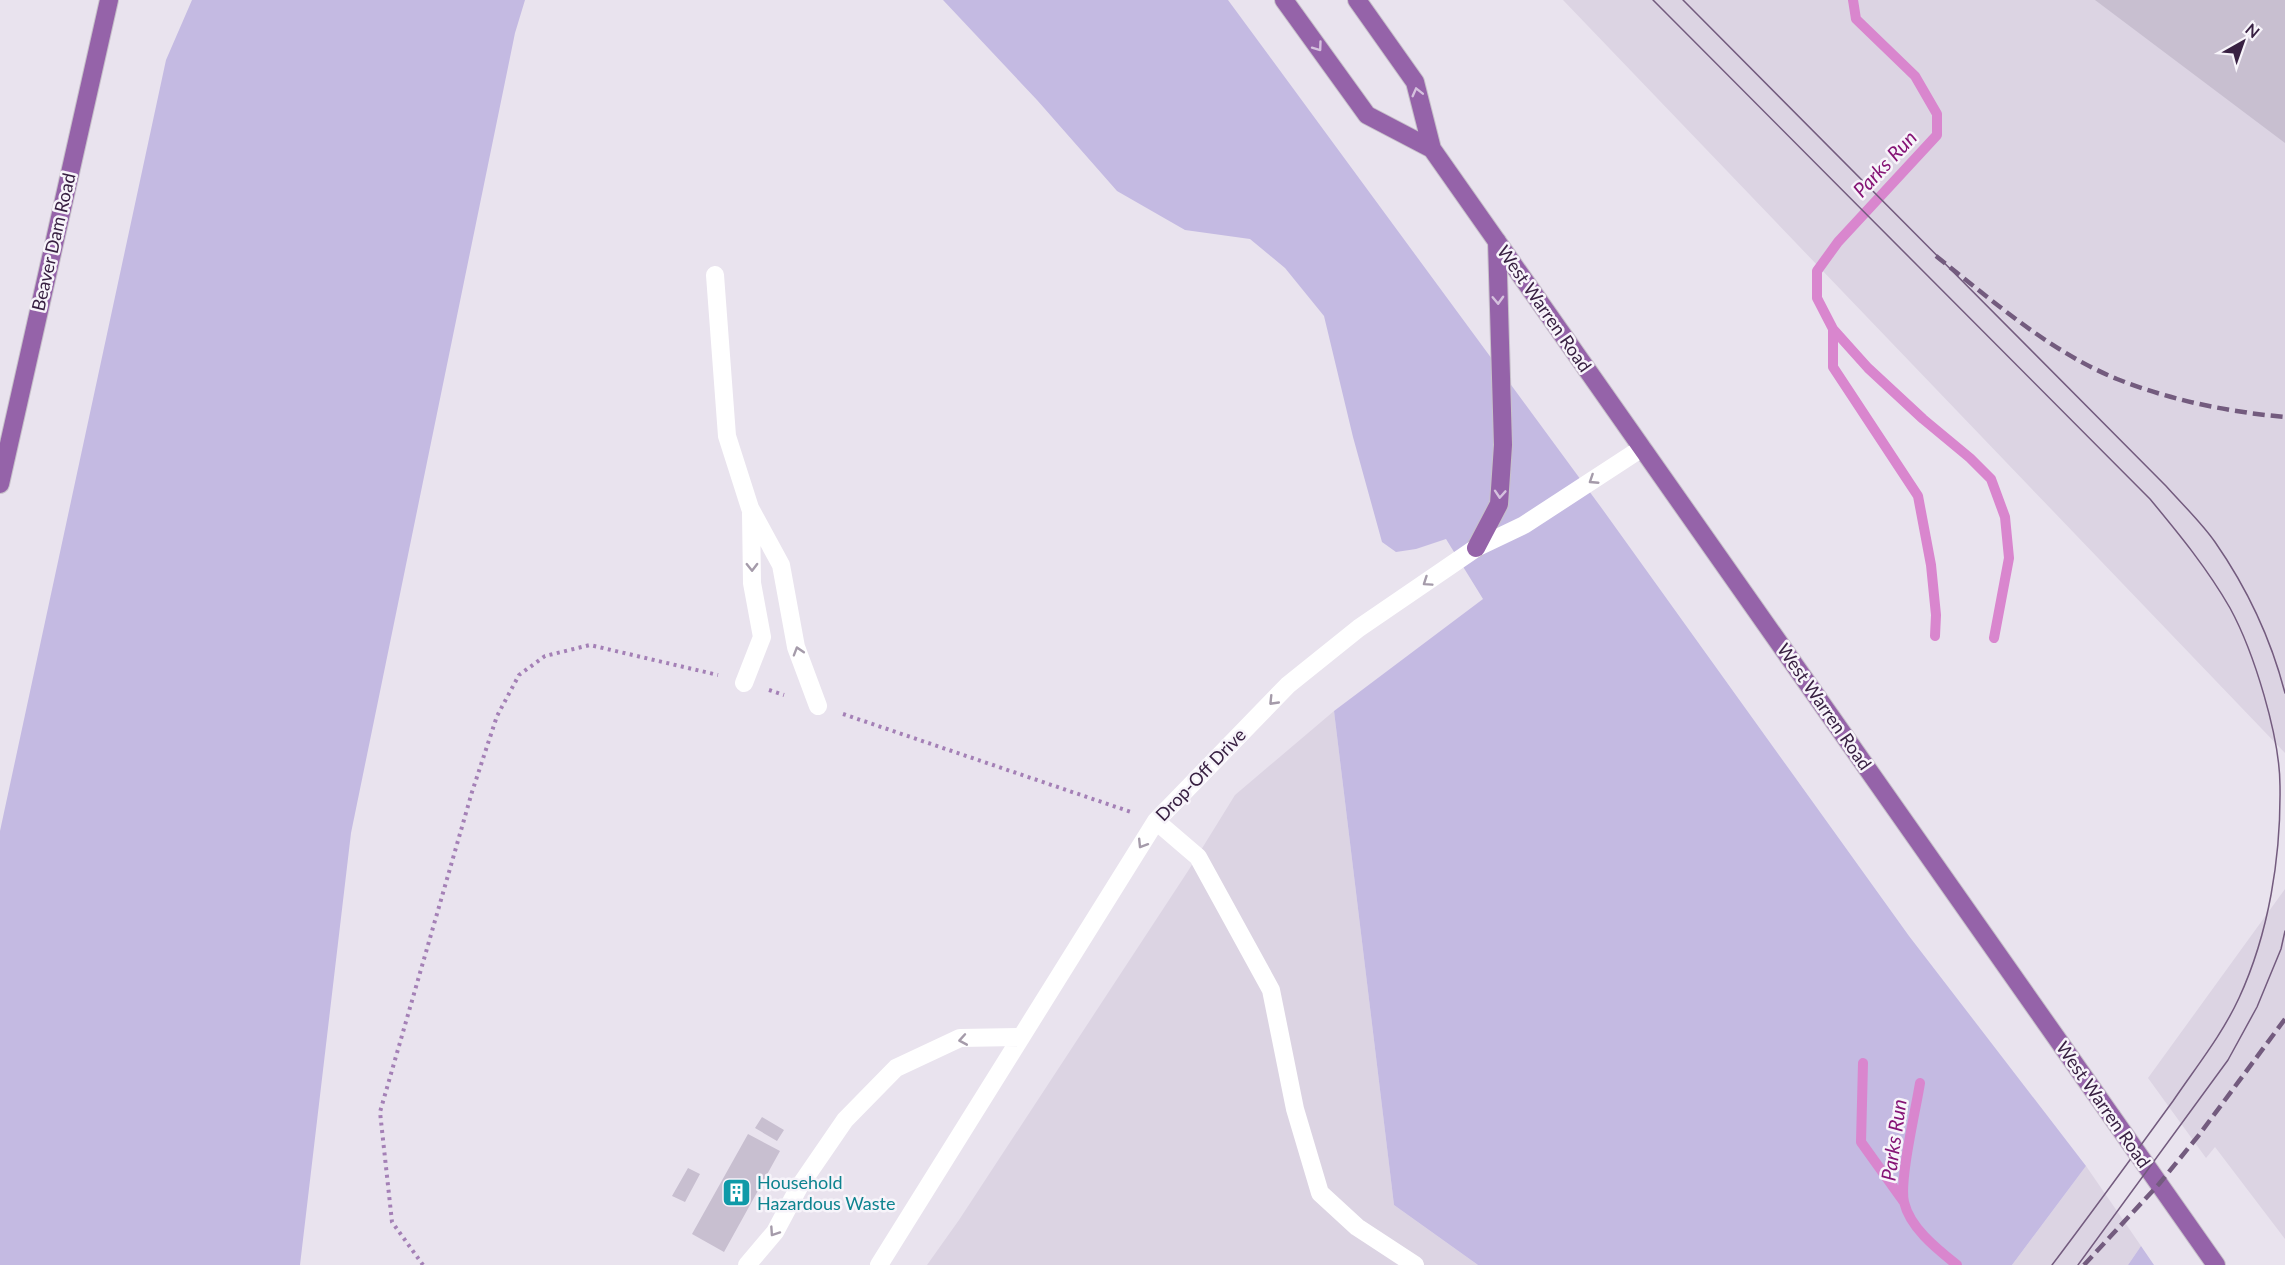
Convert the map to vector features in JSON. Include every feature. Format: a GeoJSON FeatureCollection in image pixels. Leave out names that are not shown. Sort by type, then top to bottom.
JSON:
{"type":"FeatureCollection","features":[{"type":"Feature","properties":{"kind":"main road","name":"Beaver Dam Road"},"geometry":{"type":"LineString","coordinates":[[0,484],[109,0]]}},
{"type":"Feature","properties":{"kind":"main road","name":"West Warren Road"},"geometry":{"type":"LineString","coordinates":[[1284,0],[1367,115],[1432,149]]}},
{"type":"Feature","properties":{"kind":"main road","name":"West Warren Road"},"geometry":{"type":"LineString","coordinates":[[1357,0],[1415,82],[1432,149],[2216,1265]]}},
{"type":"Feature","properties":{"kind":"main road"},"geometry":{"type":"LineString","coordinates":[[1476,548],[1499,504],[1503,445],[1497,241]]}},
{"type":"Feature","properties":{"kind":"street"},"geometry":{"type":"LineString","coordinates":[[715,275],[727,436],[750,508],[781,565],[796,647],[818,706]]}},
{"type":"Feature","properties":{"kind":"street","name":"Drop-Off Drive"},"geometry":{"type":"LineString","coordinates":[[879,1265],[1156,821],[1288,685],[1359,628],[1476,548],[1524,525],[1642,448]]}},
{"type":"Feature","properties":{"kind":"street"},"geometry":{"type":"LineString","coordinates":[[744,683],[762,637],[752,584],[750,508]]}},
{"type":"Feature","properties":{"kind":"street"},"geometry":{"type":"LineString","coordinates":[[1156,821],[1198,857],[1271,990],[1295,1109],[1320,1192],[1358,1227],[1415,1265]]}},
{"type":"Feature","properties":{"kind":"street"},"geometry":{"type":"LineString","coordinates":[[747,1265],[775,1232],[799,1187],[845,1120],[896,1068],[960,1038],[1021,1037]]}},
{"type":"Feature","properties":{"kind":"path"},"geometry":{"type":"LineString","coordinates":[[423,1265],[392,1222],[380,1112],[497,716],[519,675],[545,656],[590,645],[696,668],[818,706],[1156,821]]}},
{"type":"Feature","properties":{"kind":"shaded area"},"geometry":{"type":"Polygon","coordinates":[[[192,0],[525,0],[515,33],[351,833],[300,1265],[0,1265],[0,831],[166,60],[192,0]]]}},
{"type":"Feature","properties":{"kind":"shaded area"},"geometry":{"type":"Polygon","coordinates":[[[943,0],[1228,0],[1603,510],[1909,936],[2086,1166],[2012,1265],[1478,1265],[1394,1205],[1334,711],[1483,599],[1446,539],[1416,549],[1396,552],[1382,542],[1353,437],[1324,316],[1285,268],[1250,239],[1185,230],[1117,191],[1037,100],[943,0]]]}},
{"type":"Feature","properties":{"kind":"shaded area"},"geometry":{"type":"Polygon","coordinates":[[[1563,0],[2285,0],[2285,753],[1563,0]]]}},
{"type":"Feature","properties":{"kind":"shaded area"},"geometry":{"type":"Polygon","coordinates":[[[1334,711],[1394,1205],[1478,1265],[927,1265],[959,1220],[1188,871],[1235,795],[1334,711]]]}},
{"type":"Feature","properties":{"kind":"shaded area"},"geometry":{"type":"Polygon","coordinates":[[[2285,889],[2285,1239],[2215,1147],[2206,1158],[2148,1078],[2285,889]]]}},
{"type":"Feature","properties":{"kind":"shaded area"},"geometry":{"type":"Polygon","coordinates":[[[2086,1166],[2141,1246],[2128,1265],[2012,1265],[2086,1166]]]}},
{"type":"Feature","properties":{"kind":"shaded area"},"geometry":{"type":"Polygon","coordinates":[[[2141,1246],[2154,1265],[2128,1265],[2141,1246]]]}},
{"type":"Feature","properties":{"kind":"building"},"geometry":{"type":"Polygon","coordinates":[[[2095,0],[2285,0],[2285,143],[2095,0]]]}},
{"type":"Feature","properties":{"kind":"building"},"geometry":{"type":"Polygon","coordinates":[[[762,1117],[784,1130],[777,1141],[755,1128],[762,1117]]]}},
{"type":"Feature","properties":{"kind":"building","name":"Household Hazardous Waste"},"geometry":{"type":"Polygon","coordinates":[[[748,1134],[780,1151],[724,1252],[692,1234],[748,1134]]]}},
{"type":"Feature","properties":{"kind":"building"},"geometry":{"type":"Polygon","coordinates":[[[688,1168],[700,1174],[685,1202],[672,1196],[688,1168]]]}},
{"type":"Feature","properties":{"kind":"waterway","name":"Parks Run"},"geometry":{"type":"LineString","coordinates":[[1853,0],[1856,19],[1915,76],[1937,114],[1937,135],[1838,242],[1817,271],[1817,298],[1833,329],[1868,368],[1991,479],[2005,517],[2009,558],[1994,638]]}},
{"type":"Feature","properties":{"kind":"waterway","name":"Parks Run"},"geometry":{"type":"LineString","coordinates":[[1833,329],[1833,367],[1918,496],[1931,565],[1936,615],[1935,636]]}},
{"type":"Feature","properties":{"kind":"waterway","name":"Parks Run"},"geometry":{"type":"LineString","coordinates":[[1863,1063],[1861,1142],[1904,1202]]}},
{"type":"Feature","properties":{"kind":"waterway","name":"Parks Run"},"geometry":{"type":"LineString","coordinates":[[1920,1083],[1906,1162],[1904,1202],[1907,1212],[1918,1229],[1957,1265]]}},
{"type":"Feature","properties":{"kind":"tram line"},"geometry":{"type":"LineString","coordinates":[[1653,0],[2150,499],[2212,579],[2230,608],[2248,647],[2264,695],[2279,766],[2280,813],[2271,894],[2249,973],[2232,1012],[2208,1051],[2052,1265]]}},
{"type":"Feature","properties":{"kind":"tram line"},"geometry":{"type":"LineString","coordinates":[[1683,0],[2198,520],[2227,559],[2248,596],[2273,653],[2285,693]]}},
{"type":"Feature","properties":{"kind":"tram line"},"geometry":{"type":"LineString","coordinates":[[2078,1265],[2228,1060],[2257,1007],[2281,949],[2285,931]]}},
{"type":"Feature","properties":{"kind":"railway"},"geometry":{"type":"LineString","coordinates":[[1936,256],[2022,324],[2092,368],[2117,379],[2178,399],[2242,412],[2285,417]]}},
{"type":"Feature","properties":{"kind":"railway"},"geometry":{"type":"LineString","coordinates":[[2084,1265],[2159,1184],[2199,1135],[2285,1019]]}},
{"type":"Feature","properties":{"kind":"place","name":"Household Hazardous Waste"},"geometry":{"type":"Point","coordinates":[736,1193]}}]}
